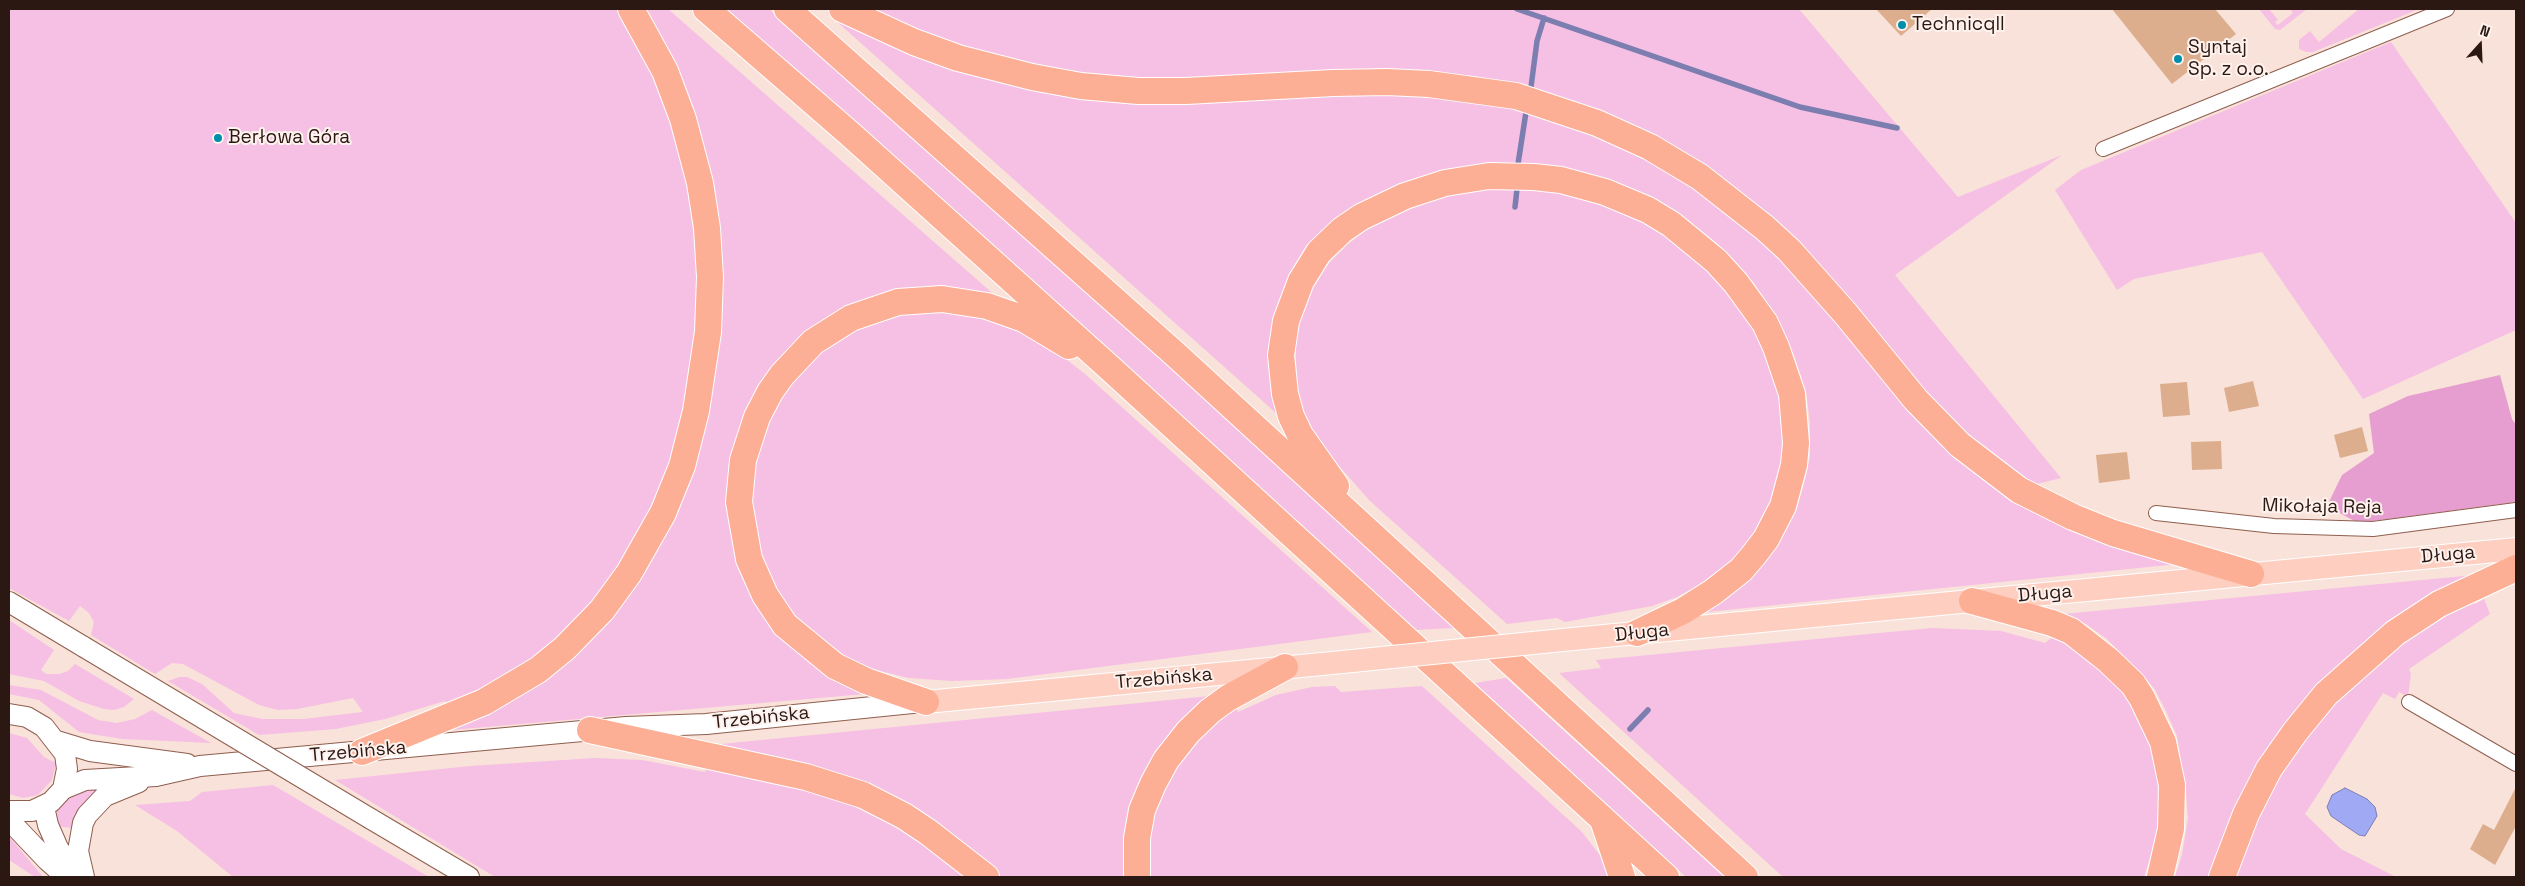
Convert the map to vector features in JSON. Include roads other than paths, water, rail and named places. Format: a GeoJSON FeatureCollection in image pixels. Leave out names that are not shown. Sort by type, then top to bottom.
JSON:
{"type":"FeatureCollection","features":[{"type":"Feature","properties":{"kind":"highway"},"geometry":{"type":"LineString","coordinates":[[362,752],[484,702],[538,670],[565,648],[602,610],[629,573],[654,531],[679,474],[696,411],[707,340],[710,277],[707,228],[700,183],[683,119],[664,71],[631,9]]}},
{"type":"Feature","properties":{"kind":"highway"},"geometry":{"type":"LineString","coordinates":[[706,9],[857,140],[1112,370],[1666,877]]}},
{"type":"Feature","properties":{"kind":"highway"},"geometry":{"type":"LineString","coordinates":[[787,9],[994,191],[1746,877]]}},
{"type":"Feature","properties":{"kind":"highway"},"geometry":{"type":"LineString","coordinates":[[842,9],[914,42],[958,58],[1032,77],[1081,86],[1138,91],[1186,91],[1378,82],[1429,84],[1516,96],[1597,123],[1650,148],[1685,168],[1743,208],[1789,250],[1845,313],[1916,400],[1960,445],[2019,490],[2073,517],[2113,533],[2250,574]]}},
{"type":"Feature","properties":{"kind":"highway"},"geometry":{"type":"LineString","coordinates":[[1368,531],[1300,435],[1285,394],[1281,355],[1286,321],[1301,281],[1320,252],[1342,230],[1384,206],[1427,188],[1468,179],[1510,176],[1561,180],[1583,185],[1626,200],[1648,210],[1694,242],[1716,261],[1765,323],[1786,371],[1793,402],[1796,443],[1794,465],[1783,506],[1766,539],[1754,556],[1741,570],[1713,592],[1683,611],[1637,633]]}},
{"type":"Feature","properties":{"kind":"highway"},"geometry":{"type":"LineString","coordinates":[[926,702],[852,676],[824,658],[785,625],[774,610],[757,579],[744,541],[739,502],[740,484],[748,440],[770,392],[798,357],[833,328],[850,318],[875,309],[898,302],[919,300],[964,302],[1007,312],[1112,370]]}},
{"type":"Feature","properties":{"kind":"highway"},"geometry":{"type":"LineString","coordinates":[[2222,877],[2246,814],[2269,769],[2294,732],[2326,694],[2395,633],[2439,604],[2516,568]]}},
{"type":"Feature","properties":{"kind":"highway"},"geometry":{"type":"LineString","coordinates":[[1972,601],[2019,612],[2071,631],[2108,660],[2133,684],[2142,698],[2163,742],[2172,785],[2171,829],[2160,877]]}},
{"type":"Feature","properties":{"kind":"highway"},"geometry":{"type":"LineString","coordinates":[[1137,877],[1137,838],[1142,810],[1152,784],[1166,760],[1188,732],[1228,698],[1285,668]]}},
{"type":"Feature","properties":{"kind":"highway"},"geometry":{"type":"LineString","coordinates":[[590,730],[806,777],[863,795],[904,816],[986,877]]}},
{"type":"Feature","properties":{"kind":"highway"},"geometry":{"type":"LineString","coordinates":[[1603,820],[1622,877]]}},
{"type":"Feature","properties":{"kind":"main road","name":"Długa"},"geometry":{"type":"LineString","coordinates":[[1322,664],[2516,549]]}},
{"type":"Feature","properties":{"kind":"main road"},"geometry":{"type":"LineString","coordinates":[[9,602],[469,877]]}},
{"type":"Feature","properties":{"kind":"main road","name":"Trzebińska"},"geometry":{"type":"LineString","coordinates":[[63,788],[86,780],[156,776],[200,766],[590,730],[706,724],[1322,664]]}},
{"type":"Feature","properties":{"kind":"main road"},"geometry":{"type":"LineString","coordinates":[[9,714],[35,720],[44,727],[57,741],[67,762],[66,781],[63,788],[44,807],[32,811],[9,811]]}},
{"type":"Feature","properties":{"kind":"main road","name":"Trzebińska"},"geometry":{"type":"LineString","coordinates":[[57,741],[90,751],[200,766]]}},
{"type":"Feature","properties":{"kind":"main road"},"geometry":{"type":"LineString","coordinates":[[84,877],[78,851],[83,823],[88,814],[105,796],[156,776]]}},
{"type":"Feature","properties":{"kind":"main road"},"geometry":{"type":"LineString","coordinates":[[44,807],[55,841],[78,877]]}},
{"type":"Feature","properties":{"kind":"main road"},"geometry":{"type":"LineString","coordinates":[[9,820],[46,860],[66,877]]}},
{"type":"Feature","properties":{"kind":"street"},"geometry":{"type":"LineString","coordinates":[[2103,149],[2447,9]]}},
{"type":"Feature","properties":{"kind":"street","name":"Mikołaja Reja"},"geometry":{"type":"LineString","coordinates":[[2156,513],[2274,526],[2373,529],[2516,510]]}},
{"type":"Feature","properties":{"kind":"street"},"geometry":{"type":"LineString","coordinates":[[2410,702],[2516,764]]}},
{"type":"Feature","properties":{"kind":"water"},"geometry":{"type":"Polygon","coordinates":[[[2345,788],[2367,799],[2375,807],[2377,816],[2365,836],[2359,835],[2331,816],[2327,807],[2332,795],[2345,788]]]}},
{"type":"Feature","properties":{"kind":"waterway"},"geometry":{"type":"LineString","coordinates":[[1517,9],[1800,107],[1897,128]]}},
{"type":"Feature","properties":{"kind":"waterway"},"geometry":{"type":"LineString","coordinates":[[1531,87],[1537,41],[1544,18]]}},
{"type":"Feature","properties":{"kind":"waterway"},"geometry":{"type":"LineString","coordinates":[[1518,164],[1526,112]]}},
{"type":"Feature","properties":{"kind":"waterway"},"geometry":{"type":"LineString","coordinates":[[1515,207],[1517,189]]}},
{"type":"Feature","properties":{"kind":"waterway"},"geometry":{"type":"LineString","coordinates":[[1630,729],[1648,710]]}},
{"type":"Feature","properties":{"kind":"place","name":"Technicqll"},"geometry":{"type":"Point","coordinates":[1902,25]}},
{"type":"Feature","properties":{"kind":"place","name":"Syntaj Sp. z o.o."},"geometry":{"type":"Point","coordinates":[2178,59]}},
{"type":"Feature","properties":{"kind":"place","name":"Berłowa Góra"},"geometry":{"type":"Point","coordinates":[218,138]}}]}
